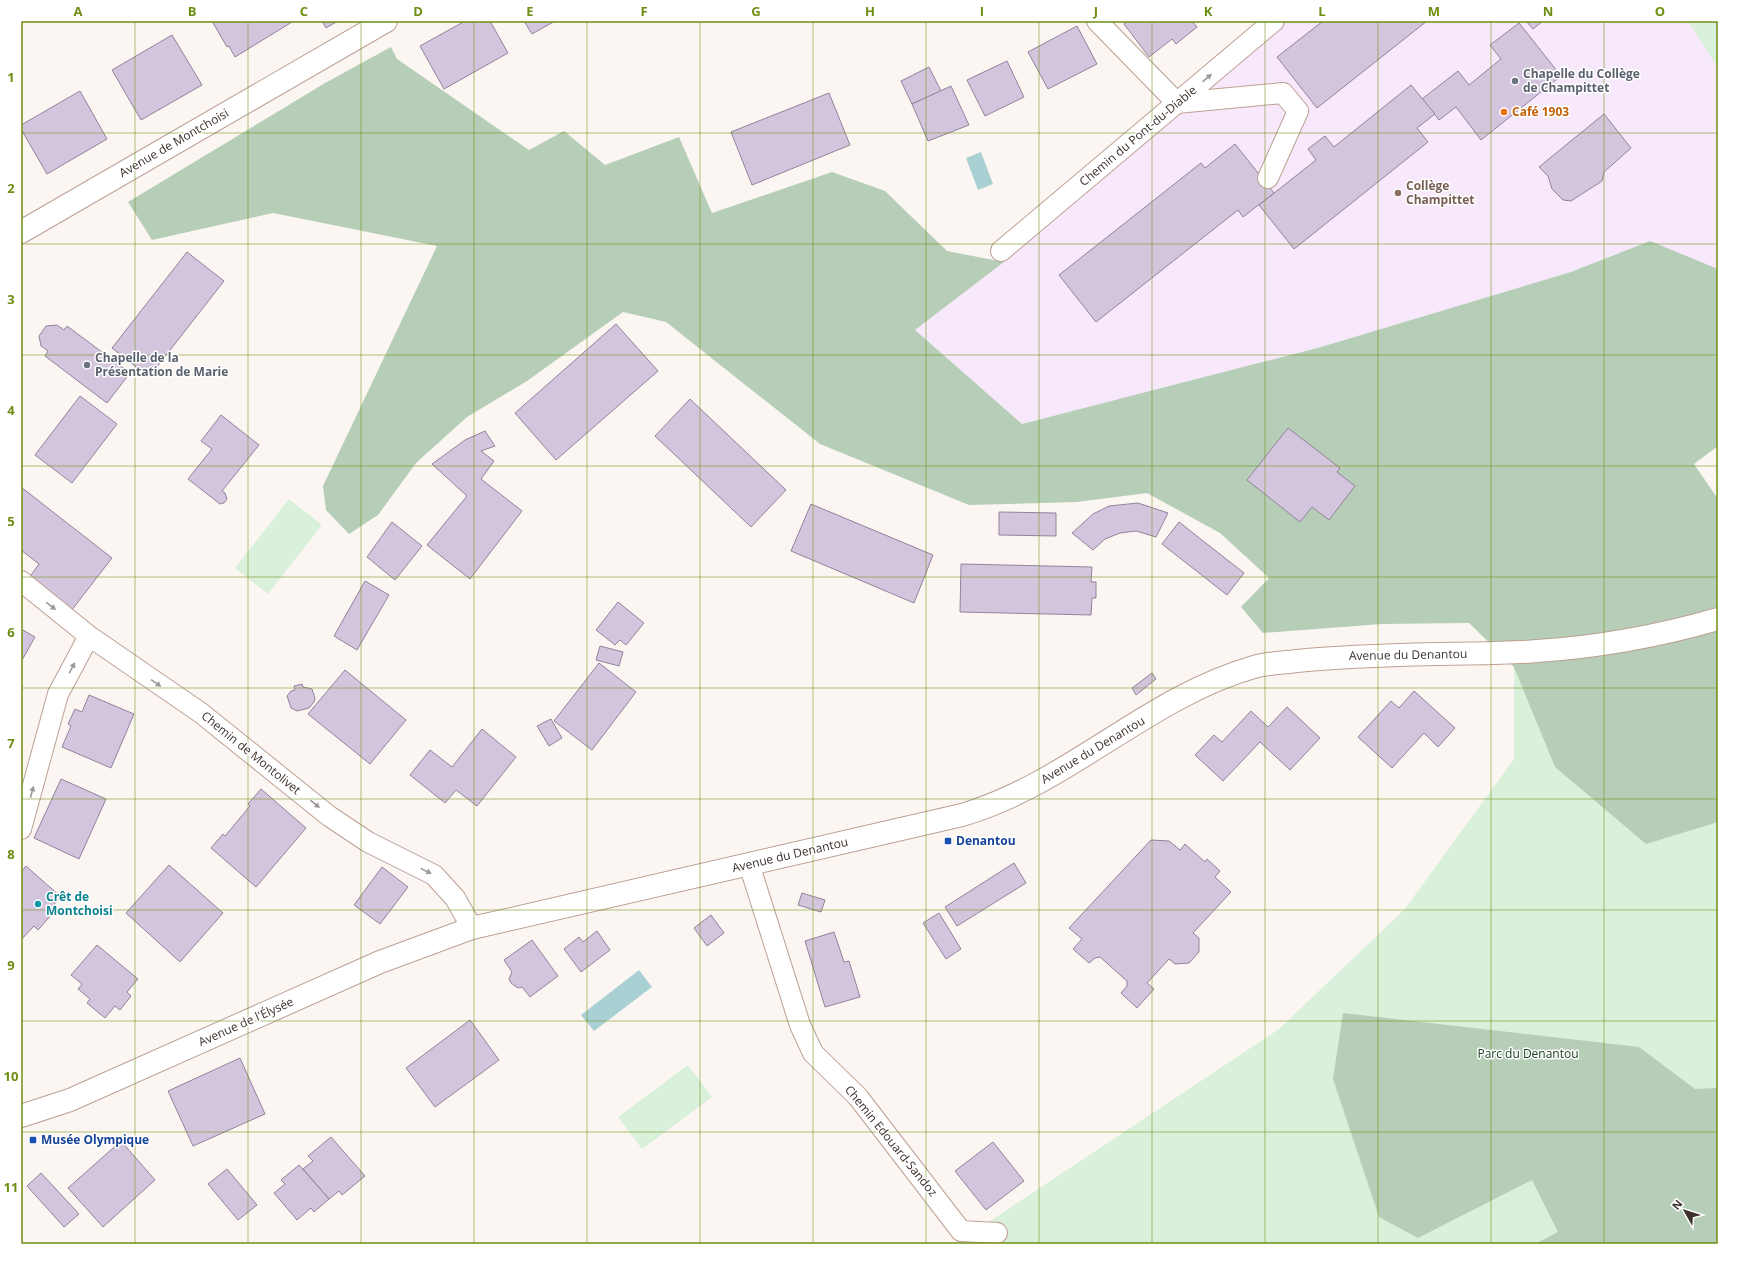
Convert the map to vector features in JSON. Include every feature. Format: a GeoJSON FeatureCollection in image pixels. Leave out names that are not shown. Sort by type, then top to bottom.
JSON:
{"type":"FeatureCollection","features":[{"type":"Feature","properties":{"kind":"main road","name":"Avenue de Montchoisi"},"geometry":{"type":"LineString","coordinates":[[21,232],[386,21]]}},
{"type":"Feature","properties":{"kind":"main road","name":"Avenue du Denantou"},"geometry":{"type":"LineString","coordinates":[[472,928],[962,815],[1002,802],[1035,785],[1148,716],[1212,681],[1255,666],[1347,656],[1535,652],[1593,646],[1673,632],[1718,619]]}},
{"type":"Feature","properties":{"kind":"main road","name":"Avenue de l'Élysée"},"geometry":{"type":"LineString","coordinates":[[21,1116],[70,1100],[380,962],[472,928]]}},
{"type":"Feature","properties":{"kind":"street"},"geometry":{"type":"LineString","coordinates":[[1097,21],[1177,103],[1283,93],[1298,111],[1268,178]]}},
{"type":"Feature","properties":{"kind":"street","name":"Chemin du Pont-du-Diable"},"geometry":{"type":"LineString","coordinates":[[1001,251],[1274,21]]}},
{"type":"Feature","properties":{"kind":"street","name":"Chemin de Montolivet"},"geometry":{"type":"LineString","coordinates":[[21,581],[89,636],[201,713],[329,816],[368,842],[434,875],[455,898],[472,928]]}},
{"type":"Feature","properties":{"kind":"street"},"geometry":{"type":"LineString","coordinates":[[21,829],[58,694],[89,636]]}},
{"type":"Feature","properties":{"kind":"street","name":"Chemin Edouard-Sandoz"},"geometry":{"type":"LineString","coordinates":[[749,864],[800,1025],[813,1053],[858,1097],[962,1231],[996,1233]]}},
{"type":"Feature","properties":{"kind":"shaded area","name":"Collège Champittet"},"geometry":{"type":"Polygon","coordinates":[[[1282,21],[1718,21],[1718,269],[1650,241],[1571,272],[1321,347],[1022,424],[915,330],[1004,262],[1128,146],[1282,21]]]}},
{"type":"Feature","properties":{"kind":"green space"},"geometry":{"type":"Polygon","coordinates":[[[1688,21],[1718,21],[1718,68],[1688,21]]]}},
{"type":"Feature","properties":{"kind":"green space"},"geometry":{"type":"Polygon","coordinates":[[[391,47],[397,59],[529,150],[564,131],[605,165],[679,137],[712,213],[832,172],[885,191],[947,251],[1004,262],[915,330],[1022,424],[1321,347],[1571,272],[1650,241],[1718,269],[1718,446],[1694,464],[1718,499],[1718,822],[1646,844],[1555,767],[1514,667],[1469,623],[1382,624],[1263,633],[1241,607],[1269,578],[1220,533],[1147,493],[1077,502],[969,505],[820,444],[666,322],[623,312],[527,381],[467,417],[416,463],[378,515],[349,534],[326,510],[323,486],[437,246],[273,213],[152,240],[128,202],[325,83],[391,47]]]}},
{"type":"Feature","properties":{"kind":"green space"},"geometry":{"type":"Polygon","coordinates":[[[289,499],[322,525],[268,594],[235,568],[289,499]]]}},
{"type":"Feature","properties":{"kind":"green space","name":"Parc du Denantou"},"geometry":{"type":"Polygon","coordinates":[[[1718,646],[1718,1244],[974,1244],[984,1225],[1279,1029],[1404,910],[1514,759],[1514,667],[1718,646]]]}},
{"type":"Feature","properties":{"kind":"green space"},"geometry":{"type":"Polygon","coordinates":[[[1343,1013],[1639,1047],[1695,1089],[1718,1088],[1718,1242],[1716,1244],[1535,1244],[1558,1232],[1532,1180],[1418,1238],[1379,1217],[1333,1079],[1343,1013]]]}},
{"type":"Feature","properties":{"kind":"green space"},"geometry":{"type":"Polygon","coordinates":[[[688,1065],[712,1097],[642,1149],[618,1117],[688,1065]]]}},
{"type":"Feature","properties":{"kind":"water"},"geometry":{"type":"Polygon","coordinates":[[[981,152],[993,184],[978,190],[966,158],[981,152]]]}},
{"type":"Feature","properties":{"kind":"water"},"geometry":{"type":"Polygon","coordinates":[[[639,970],[652,987],[594,1031],[581,1015],[639,970]]]}},
{"type":"Feature","properties":{"kind":"building"},"geometry":{"type":"Polygon","coordinates":[[[212,21],[292,22],[235,57],[229,46],[227,47],[212,21]]]}},
{"type":"Feature","properties":{"kind":"building"},"geometry":{"type":"Polygon","coordinates":[[[322,21],[338,21],[326,28],[322,21]]]}},
{"type":"Feature","properties":{"kind":"building"},"geometry":{"type":"Polygon","coordinates":[[[465,21],[490,21],[508,53],[444,89],[420,46],[465,21]]]}},
{"type":"Feature","properties":{"kind":"building"},"geometry":{"type":"Polygon","coordinates":[[[524,21],[555,21],[532,34],[524,21]]]}},
{"type":"Feature","properties":{"kind":"building"},"geometry":{"type":"Polygon","coordinates":[[[1128,21],[1192,21],[1197,27],[1176,44],[1172,39],[1149,57],[1124,24],[1128,21]]]}},
{"type":"Feature","properties":{"kind":"building"},"geometry":{"type":"Polygon","coordinates":[[[1323,21],[1427,21],[1317,108],[1277,57],[1323,21]]]}},
{"type":"Feature","properties":{"kind":"building"},"geometry":{"type":"Polygon","coordinates":[[[1526,21],[1543,21],[1533,29],[1526,21]]]}},
{"type":"Feature","properties":{"kind":"building","name":"Chapelle du Collège de Champittet"},"geometry":{"type":"Polygon","coordinates":[[[1519,23],[1561,76],[1481,140],[1456,107],[1439,120],[1422,99],[1458,71],[1469,85],[1501,59],[1490,45],[1519,23]]]}},
{"type":"Feature","properties":{"kind":"building"},"geometry":{"type":"Polygon","coordinates":[[[1077,26],[1097,64],[1048,89],[1028,52],[1077,26]]]}},
{"type":"Feature","properties":{"kind":"building"},"geometry":{"type":"Polygon","coordinates":[[[172,35],[202,85],[141,120],[112,70],[172,35]]]}},
{"type":"Feature","properties":{"kind":"building"},"geometry":{"type":"Polygon","coordinates":[[[1007,61],[1024,97],[985,116],[967,80],[1007,61]]]}},
{"type":"Feature","properties":{"kind":"building"},"geometry":{"type":"Polygon","coordinates":[[[929,67],[941,91],[912,104],[901,81],[929,67]]]}},
{"type":"Feature","properties":{"kind":"building"},"geometry":{"type":"Polygon","coordinates":[[[1411,85],[1435,114],[1417,128],[1428,142],[1294,249],[1259,205],[1316,160],[1308,149],[1325,136],[1334,147],[1411,85]]]}},
{"type":"Feature","properties":{"kind":"building"},"geometry":{"type":"Polygon","coordinates":[[[951,86],[969,125],[928,141],[912,104],[951,86]]]}},
{"type":"Feature","properties":{"kind":"building"},"geometry":{"type":"Polygon","coordinates":[[[80,91],[107,139],[47,174],[21,129],[21,125],[80,91]]]}},
{"type":"Feature","properties":{"kind":"building"},"geometry":{"type":"Polygon","coordinates":[[[829,93],[850,145],[752,185],[731,132],[829,93]]]}},
{"type":"Feature","properties":{"kind":"building"},"geometry":{"type":"Polygon","coordinates":[[[1604,114],[1631,148],[1604,172],[1602,181],[1571,201],[1563,200],[1552,189],[1548,176],[1539,167],[1604,114]]]}},
{"type":"Feature","properties":{"kind":"building"},"geometry":{"type":"Polygon","coordinates":[[[1235,144],[1274,193],[1243,217],[1238,210],[1096,322],[1059,275],[1201,163],[1205,168],[1235,144]]]}},
{"type":"Feature","properties":{"kind":"building"},"geometry":{"type":"Polygon","coordinates":[[[187,252],[224,281],[149,377],[112,348],[187,252]]]}},
{"type":"Feature","properties":{"kind":"building"},"geometry":{"type":"Polygon","coordinates":[[[616,324],[658,371],[556,460],[515,413],[616,324]]]}},
{"type":"Feature","properties":{"kind":"building","name":"Chapelle de la Présentation de Marie"},"geometry":{"type":"Polygon","coordinates":[[[57,325],[64,330],[67,326],[130,373],[107,403],[45,356],[48,351],[41,346],[39,336],[46,326],[57,325]]]}},
{"type":"Feature","properties":{"kind":"building"},"geometry":{"type":"Polygon","coordinates":[[[80,396],[117,424],[72,483],[35,455],[80,396]]]}},
{"type":"Feature","properties":{"kind":"building"},"geometry":{"type":"Polygon","coordinates":[[[690,399],[786,490],[751,527],[655,436],[690,399]]]}},
{"type":"Feature","properties":{"kind":"building"},"geometry":{"type":"Polygon","coordinates":[[[221,415],[259,445],[222,491],[225,493],[227,499],[224,503],[220,504],[188,479],[212,449],[201,441],[221,415]]]}},
{"type":"Feature","properties":{"kind":"building"},"geometry":{"type":"Polygon","coordinates":[[[1288,428],[1340,468],[1337,472],[1355,486],[1329,520],[1312,507],[1300,522],[1247,480],[1288,428]]]}},
{"type":"Feature","properties":{"kind":"building"},"geometry":{"type":"Polygon","coordinates":[[[485,431],[495,446],[481,451],[494,461],[481,479],[522,511],[470,579],[427,545],[467,496],[432,464],[465,440],[485,431]]]}},
{"type":"Feature","properties":{"kind":"building"},"geometry":{"type":"Polygon","coordinates":[[[21,487],[112,558],[71,611],[29,578],[39,564],[21,550],[21,487]]]}},
{"type":"Feature","properties":{"kind":"building"},"geometry":{"type":"Polygon","coordinates":[[[1138,503],[1168,513],[1156,537],[1136,531],[1120,533],[1105,539],[1093,550],[1072,533],[1093,514],[1109,506],[1138,503]]]}},
{"type":"Feature","properties":{"kind":"building"},"geometry":{"type":"Polygon","coordinates":[[[811,504],[933,555],[914,603],[791,551],[811,504]]]}},
{"type":"Feature","properties":{"kind":"building"},"geometry":{"type":"Polygon","coordinates":[[[999,512],[1056,513],[1056,536],[999,535],[999,512]]]}},
{"type":"Feature","properties":{"kind":"building"},"geometry":{"type":"Polygon","coordinates":[[[392,522],[422,546],[395,580],[367,557],[392,522]]]}},
{"type":"Feature","properties":{"kind":"building"},"geometry":{"type":"Polygon","coordinates":[[[1179,522],[1244,573],[1227,595],[1162,544],[1179,522]]]}},
{"type":"Feature","properties":{"kind":"building"},"geometry":{"type":"Polygon","coordinates":[[[961,564],[1092,567],[1091,582],[1096,582],[1096,598],[1092,598],[1091,615],[960,612],[961,564]]]}},
{"type":"Feature","properties":{"kind":"building"},"geometry":{"type":"Polygon","coordinates":[[[365,581],[389,595],[357,650],[334,636],[365,581]]]}},
{"type":"Feature","properties":{"kind":"building"},"geometry":{"type":"Polygon","coordinates":[[[618,602],[644,623],[626,645],[620,640],[615,645],[596,630],[618,602]]]}},
{"type":"Feature","properties":{"kind":"building"},"geometry":{"type":"Polygon","coordinates":[[[21,629],[35,637],[21,662],[21,629]]]}},
{"type":"Feature","properties":{"kind":"building"},"geometry":{"type":"Polygon","coordinates":[[[600,646],[623,652],[619,666],[596,660],[600,646]]]}},
{"type":"Feature","properties":{"kind":"building"},"geometry":{"type":"Polygon","coordinates":[[[599,663],[636,692],[592,750],[554,721],[599,663]]]}},
{"type":"Feature","properties":{"kind":"building"},"geometry":{"type":"Polygon","coordinates":[[[345,670],[406,720],[370,764],[308,714],[345,670]]]}},
{"type":"Feature","properties":{"kind":"building"},"geometry":{"type":"Polygon","coordinates":[[[1152,673],[1156,679],[1136,695],[1132,688],[1152,673]]]}},
{"type":"Feature","properties":{"kind":"building"},"geometry":{"type":"Polygon","coordinates":[[[302,684],[303,687],[312,689],[315,698],[314,702],[309,708],[297,711],[291,708],[287,696],[291,691],[295,690],[294,686],[302,684]]]}},
{"type":"Feature","properties":{"kind":"building"},"geometry":{"type":"Polygon","coordinates":[[[1414,691],[1455,728],[1438,747],[1424,733],[1392,768],[1358,737],[1391,701],[1399,708],[1414,691]]]}},
{"type":"Feature","properties":{"kind":"building"},"geometry":{"type":"Polygon","coordinates":[[[89,695],[134,714],[111,768],[62,747],[71,726],[68,724],[75,709],[82,712],[89,695]]]}},
{"type":"Feature","properties":{"kind":"building"},"geometry":{"type":"Polygon","coordinates":[[[1287,707],[1320,738],[1290,770],[1260,742],[1223,781],[1195,755],[1214,735],[1222,742],[1251,711],[1268,727],[1287,707]]]}},
{"type":"Feature","properties":{"kind":"building"},"geometry":{"type":"Polygon","coordinates":[[[551,719],[562,738],[549,746],[537,726],[551,719]]]}},
{"type":"Feature","properties":{"kind":"building"},"geometry":{"type":"Polygon","coordinates":[[[482,729],[516,757],[477,806],[456,790],[445,803],[410,775],[430,750],[452,767],[482,729]]]}},
{"type":"Feature","properties":{"kind":"building"},"geometry":{"type":"Polygon","coordinates":[[[61,779],[106,799],[79,859],[34,838],[61,779]]]}},
{"type":"Feature","properties":{"kind":"building"},"geometry":{"type":"Polygon","coordinates":[[[261,789],[306,828],[256,887],[211,848],[223,834],[225,836],[250,806],[248,804],[261,789]]]}},
{"type":"Feature","properties":{"kind":"building"},"geometry":{"type":"Polygon","coordinates":[[[1151,840],[1169,841],[1180,850],[1185,844],[1205,862],[1207,859],[1220,871],[1215,877],[1231,892],[1193,933],[1199,938],[1199,952],[1189,963],[1175,964],[1169,959],[1147,983],[1154,989],[1137,1008],[1121,993],[1127,986],[1127,981],[1100,957],[1095,958],[1089,963],[1073,949],[1082,939],[1069,928],[1151,840]]]}},
{"type":"Feature","properties":{"kind":"building"},"geometry":{"type":"Polygon","coordinates":[[[1014,863],[1026,883],[957,926],[945,907],[1014,863]]]}},
{"type":"Feature","properties":{"kind":"building"},"geometry":{"type":"Polygon","coordinates":[[[169,865],[223,913],[180,962],[126,913],[169,865]]]}},
{"type":"Feature","properties":{"kind":"building","name":"Crêt de Montchoisi"},"geometry":{"type":"Polygon","coordinates":[[[26,866],[61,897],[48,911],[52,914],[38,930],[34,926],[21,940],[21,872],[26,866]]]}},
{"type":"Feature","properties":{"kind":"building"},"geometry":{"type":"Polygon","coordinates":[[[382,867],[408,887],[380,924],[354,905],[382,867]]]}},
{"type":"Feature","properties":{"kind":"building"},"geometry":{"type":"Polygon","coordinates":[[[802,893],[825,900],[821,912],[798,905],[802,893]]]}},
{"type":"Feature","properties":{"kind":"building"},"geometry":{"type":"Polygon","coordinates":[[[939,913],[961,949],[946,959],[923,923],[939,913]]]}},
{"type":"Feature","properties":{"kind":"building"},"geometry":{"type":"Polygon","coordinates":[[[711,915],[724,933],[707,946],[694,928],[711,915]]]}},
{"type":"Feature","properties":{"kind":"building"},"geometry":{"type":"Polygon","coordinates":[[[597,931],[610,950],[581,972],[564,949],[579,937],[583,942],[597,931]]]}},
{"type":"Feature","properties":{"kind":"building"},"geometry":{"type":"Polygon","coordinates":[[[834,932],[844,962],[849,961],[860,997],[825,1007],[805,941],[834,932]]]}},
{"type":"Feature","properties":{"kind":"building"},"geometry":{"type":"Polygon","coordinates":[[[532,940],[558,976],[530,997],[522,987],[518,988],[511,983],[509,979],[512,972],[504,960],[532,940]]]}},
{"type":"Feature","properties":{"kind":"building"},"geometry":{"type":"Polygon","coordinates":[[[97,945],[138,979],[127,992],[131,996],[120,1010],[115,1006],[105,1018],[87,1003],[90,999],[78,989],[82,984],[71,975],[97,945]]]}},
{"type":"Feature","properties":{"kind":"building"},"geometry":{"type":"Polygon","coordinates":[[[470,1020],[499,1060],[435,1107],[406,1068],[470,1020]]]}},
{"type":"Feature","properties":{"kind":"building"},"geometry":{"type":"Polygon","coordinates":[[[240,1058],[265,1114],[193,1146],[168,1091],[240,1058]]]}},
{"type":"Feature","properties":{"kind":"building"},"geometry":{"type":"Polygon","coordinates":[[[331,1137],[365,1176],[342,1195],[339,1191],[329,1199],[303,1169],[313,1161],[308,1156],[331,1137]]]}},
{"type":"Feature","properties":{"kind":"building"},"geometry":{"type":"Polygon","coordinates":[[[121,1141],[155,1180],[103,1227],[68,1188],[121,1141]]]}},
{"type":"Feature","properties":{"kind":"building"},"geometry":{"type":"Polygon","coordinates":[[[993,1142],[1024,1181],[986,1210],[955,1171],[993,1142]]]}},
{"type":"Feature","properties":{"kind":"building"},"geometry":{"type":"Polygon","coordinates":[[[299,1165],[329,1199],[314,1212],[311,1208],[297,1220],[274,1193],[285,1184],[281,1180],[299,1165]]]}},
{"type":"Feature","properties":{"kind":"building"},"geometry":{"type":"Polygon","coordinates":[[[227,1169],[257,1205],[238,1220],[208,1184],[227,1169]]]}},
{"type":"Feature","properties":{"kind":"building"},"geometry":{"type":"Polygon","coordinates":[[[41,1173],[79,1214],[64,1227],[27,1186],[41,1173]]]}},
{"type":"Feature","properties":{"kind":"place","name":"Chapelle du Collège de Champittet"},"geometry":{"type":"Point","coordinates":[1515,81]}},
{"type":"Feature","properties":{"kind":"place","name":"Café 1903"},"geometry":{"type":"Point","coordinates":[1504,112]}},
{"type":"Feature","properties":{"kind":"place","name":"Collège Champittet"},"geometry":{"type":"Point","coordinates":[1398,193]}},
{"type":"Feature","properties":{"kind":"place","name":"Chapelle de la Présentation de Marie"},"geometry":{"type":"Point","coordinates":[87,365]}},
{"type":"Feature","properties":{"kind":"place","name":"Denantou"},"geometry":{"type":"Point","coordinates":[948,841]}},
{"type":"Feature","properties":{"kind":"place","name":"Crêt de Montchoisi"},"geometry":{"type":"Point","coordinates":[38,904]}},
{"type":"Feature","properties":{"kind":"place","name":"Musée Olympique"},"geometry":{"type":"Point","coordinates":[33,1140]}}]}
